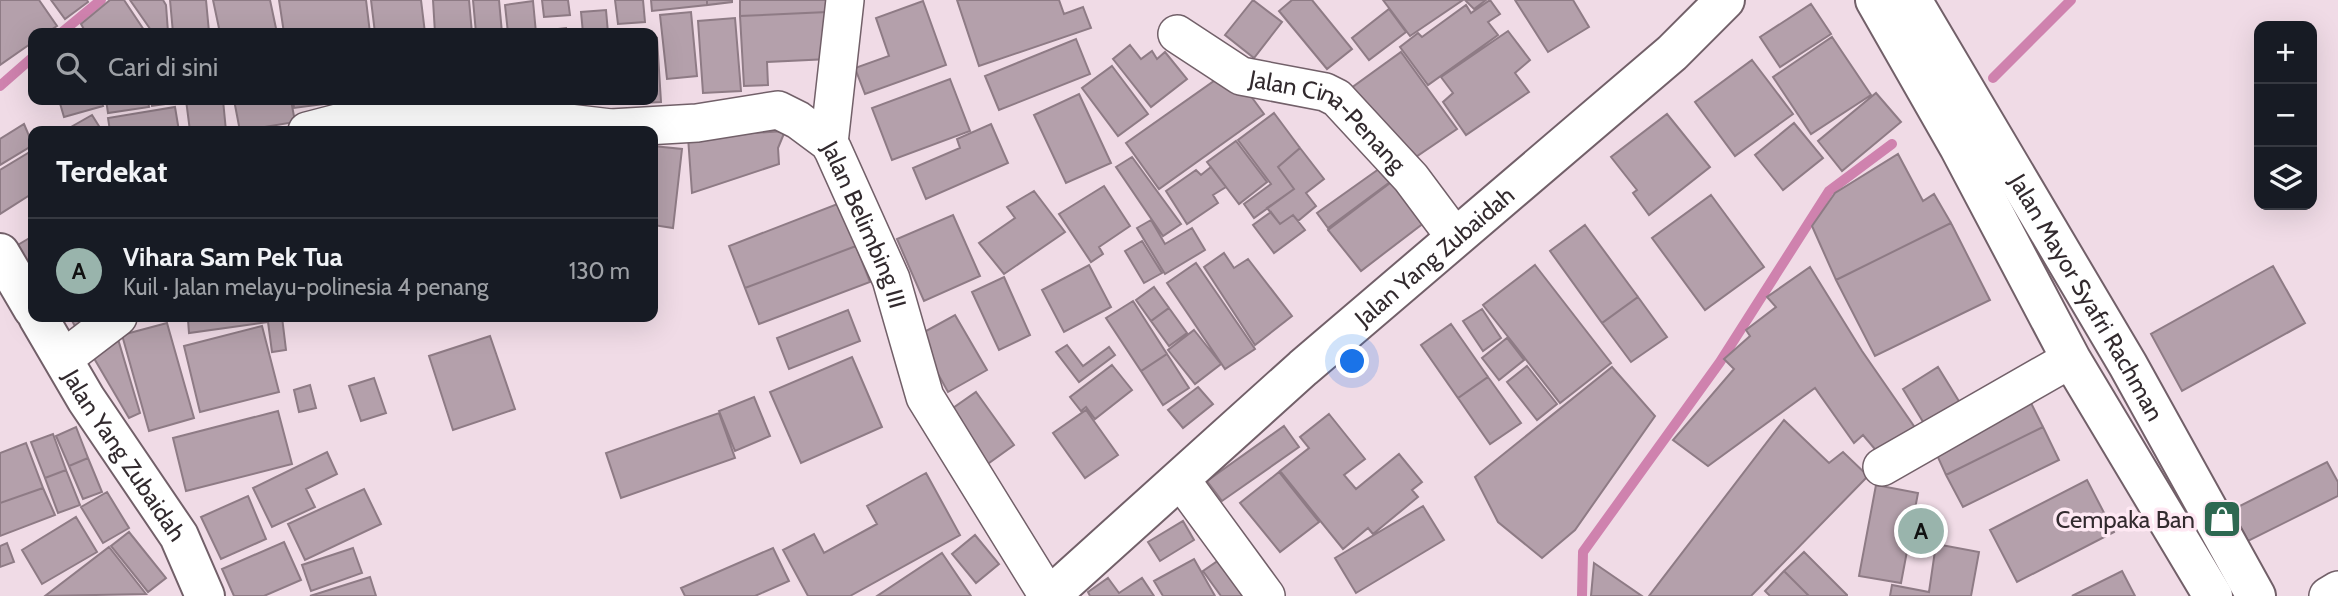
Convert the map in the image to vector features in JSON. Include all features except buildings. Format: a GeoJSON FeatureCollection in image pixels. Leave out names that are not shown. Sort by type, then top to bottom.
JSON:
{"type":"FeatureCollection","features":[{"type":"Feature","properties":{"kind":"main road","name":"Jalan Yang Zubaidah"},"geometry":{"type":"LineString","coordinates":[[1049,596],[1303,368],[1672,54],[1725,0]]}},
{"type":"Feature","properties":{"kind":"main road","name":"Jalan Mayor Syafri Rachman"},"geometry":{"type":"LineString","coordinates":[[1875,0],[1959,147],[2071,359],[2213,596]]}},
{"type":"Feature","properties":{"kind":"main road","name":"Jalan Mayor Syafri Rachman"},"geometry":{"type":"LineString","coordinates":[[1912,0],[2128,365],[2256,596]]}},
{"type":"Feature","properties":{"kind":"main road"},"geometry":{"type":"LineString","coordinates":[[0,253],[28,301]]}},
{"type":"Feature","properties":{"kind":"main road","name":"Jalan Yang Zubaidah"},"geometry":{"type":"LineString","coordinates":[[41,322],[86,400],[179,536],[205,596]]}},
{"type":"Feature","properties":{"kind":"street"},"geometry":{"type":"LineString","coordinates":[[829,143],[845,0]]}},
{"type":"Feature","properties":{"kind":"street","name":"Jalan Cina-Penang"},"geometry":{"type":"LineString","coordinates":[[1177,34],[1241,76],[1325,92],[1337,98],[1411,178],[1455,237]]}},
{"type":"Feature","properties":{"kind":"street","name":"Jalan Belimbing III"},"geometry":{"type":"LineString","coordinates":[[645,126],[697,123],[778,110],[798,120],[829,143],[891,279],[925,397],[1049,596]]}},
{"type":"Feature","properties":{"kind":"street","name":"Jalan Belimbing III"},"geometry":{"type":"LineString","coordinates":[[326,126],[353,119],[491,114],[594,126]]}},
{"type":"Feature","properties":{"kind":"street"},"geometry":{"type":"LineString","coordinates":[[63,359],[111,322]]}},
{"type":"Feature","properties":{"kind":"street"},"geometry":{"type":"LineString","coordinates":[[1882,467],[2071,359]]}},
{"type":"Feature","properties":{"kind":"street"},"geometry":{"type":"LineString","coordinates":[[1181,480],[1266,596]]}},
{"type":"Feature","properties":{"kind":"street"},"geometry":{"type":"LineString","coordinates":[[2328,596],[2338,590]]}},
{"type":"Feature","properties":{"kind":"waterway"},"geometry":{"type":"LineString","coordinates":[[67,28],[101,0]]}},
{"type":"Feature","properties":{"kind":"waterway"},"geometry":{"type":"LineString","coordinates":[[1993,78],[2071,0]]}},
{"type":"Feature","properties":{"kind":"waterway"},"geometry":{"type":"LineString","coordinates":[[0,86],[28,61]]}},
{"type":"Feature","properties":{"kind":"waterway"},"geometry":{"type":"LineString","coordinates":[[1582,596],[1583,552],[1720,362],[1829,191],[1892,144]]}},
{"type":"Feature","properties":{"kind":"place","name":"Cempaka Ban"},"geometry":{"type":"Point","coordinates":[2222,519]}},
{"type":"Feature","properties":{"kind":"place","name":"Vihara Sam Pek Tua"},"geometry":{"type":"Point","coordinates":[1921,531]}}]}
